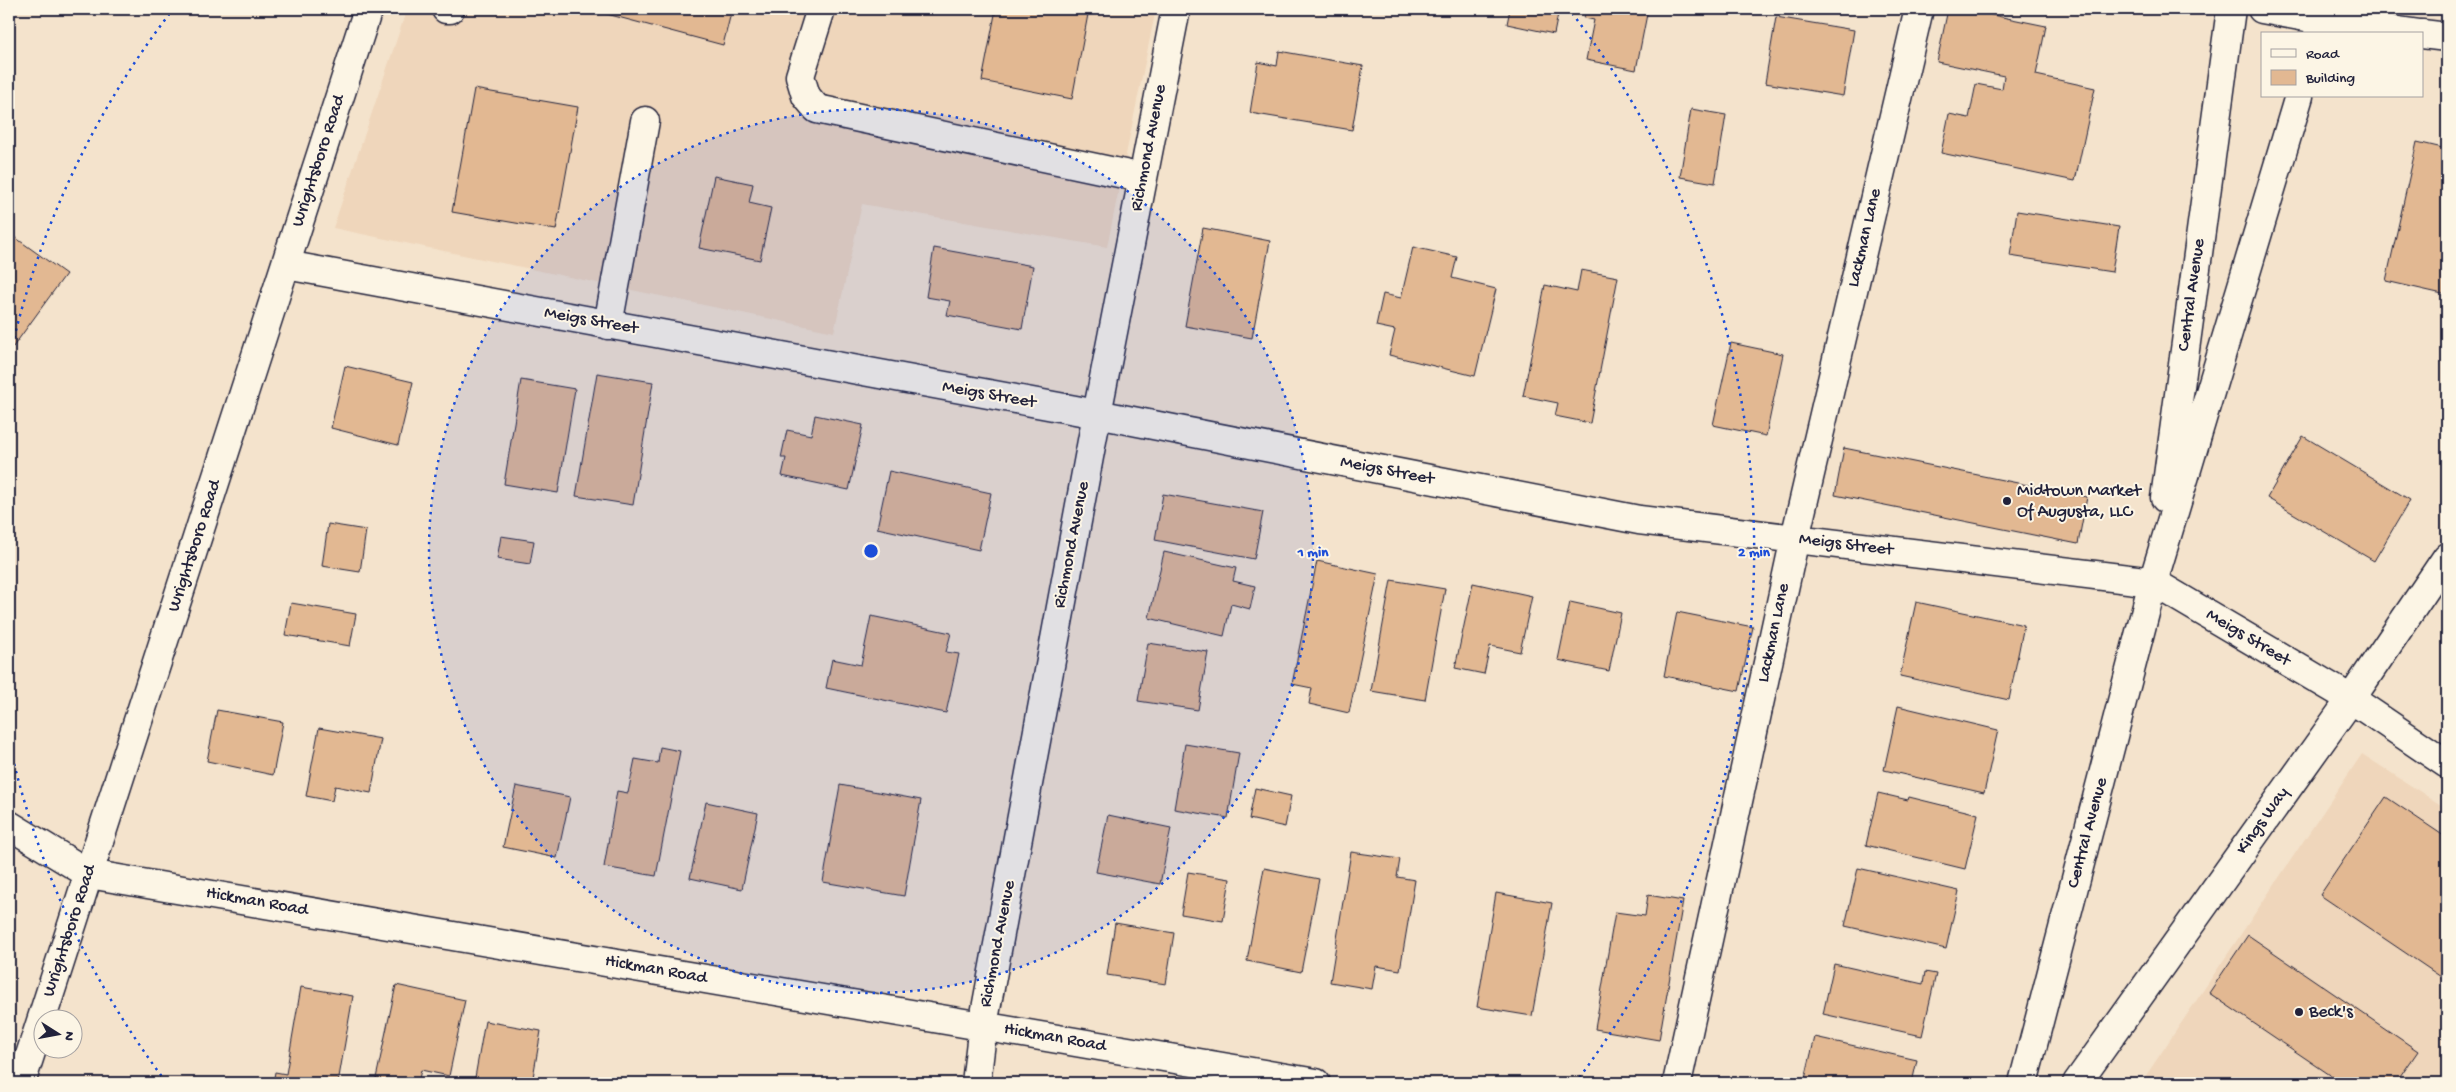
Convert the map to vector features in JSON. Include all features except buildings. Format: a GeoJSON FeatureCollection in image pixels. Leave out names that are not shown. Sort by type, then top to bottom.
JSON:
{"type":"FeatureCollection","features":[{"type":"Feature","properties":{"kind":"street","name":"Wrightsboro Road"},"geometry":{"type":"LineString","coordinates":[[21,1083],[368,9]]}},
{"type":"Feature","properties":{"kind":"street"},"geometry":{"type":"LineString","coordinates":[[821,9],[800,76],[806,96],[818,108],[1143,178]]}},
{"type":"Feature","properties":{"kind":"street","name":"Richmond Avenue"},"geometry":{"type":"LineString","coordinates":[[976,1083],[983,1025],[1097,414],[1176,9]]}},
{"type":"Feature","properties":{"kind":"street","name":"Lackman Lane"},"geometry":{"type":"LineString","coordinates":[[1677,1083],[1795,538],[1919,9]]}},
{"type":"Feature","properties":{"kind":"street","name":"Central Avenue"},"geometry":{"type":"LineString","coordinates":[[2153,582],[2231,9]]}},
{"type":"Feature","properties":{"kind":"street"},"geometry":{"type":"LineString","coordinates":[[2262,9],[2322,21],[2406,32]]}},
{"type":"Feature","properties":{"kind":"street"},"geometry":{"type":"LineString","coordinates":[[2424,34],[2447,37]]}},
{"type":"Feature","properties":{"kind":"street","name":"Central Avenue"},"geometry":{"type":"LineString","coordinates":[[2023,1083],[2153,582],[2298,98]]}},
{"type":"Feature","properties":{"kind":"street"},"geometry":{"type":"LineString","coordinates":[[608,324],[645,121]]}},
{"type":"Feature","properties":{"kind":"street","name":"Meigs Street"},"geometry":{"type":"LineString","coordinates":[[286,266],[1097,414],[1639,520],[2153,582],[2351,699],[2447,764]]}},
{"type":"Feature","properties":{"kind":"street","name":"Kings Way"},"geometry":{"type":"LineString","coordinates":[[2077,1083],[2351,699],[2447,557]]}},
{"type":"Feature","properties":{"kind":"street","name":"Hickman Road"},"geometry":{"type":"LineString","coordinates":[[9,825],[89,874],[1316,1083]]}},
{"type":"Feature","properties":{"kind":"shaded area"},"geometry":{"type":"Polygon","coordinates":[[[407,9],[1156,9],[1107,247],[862,204],[834,332],[333,228],[407,9]]]}},
{"type":"Feature","properties":{"kind":"shaded area"},"geometry":{"type":"Polygon","coordinates":[[[2362,754],[2447,809],[2447,1083],[2141,1083],[2362,754]]]}},
{"type":"Feature","properties":{"kind":"place","name":"Midtown Market Of Augusta, LLC"},"geometry":{"type":"Point","coordinates":[2007,501]}},
{"type":"Feature","properties":{"kind":"place","name":"Beck's"},"geometry":{"type":"Point","coordinates":[2299,1012]}}]}
